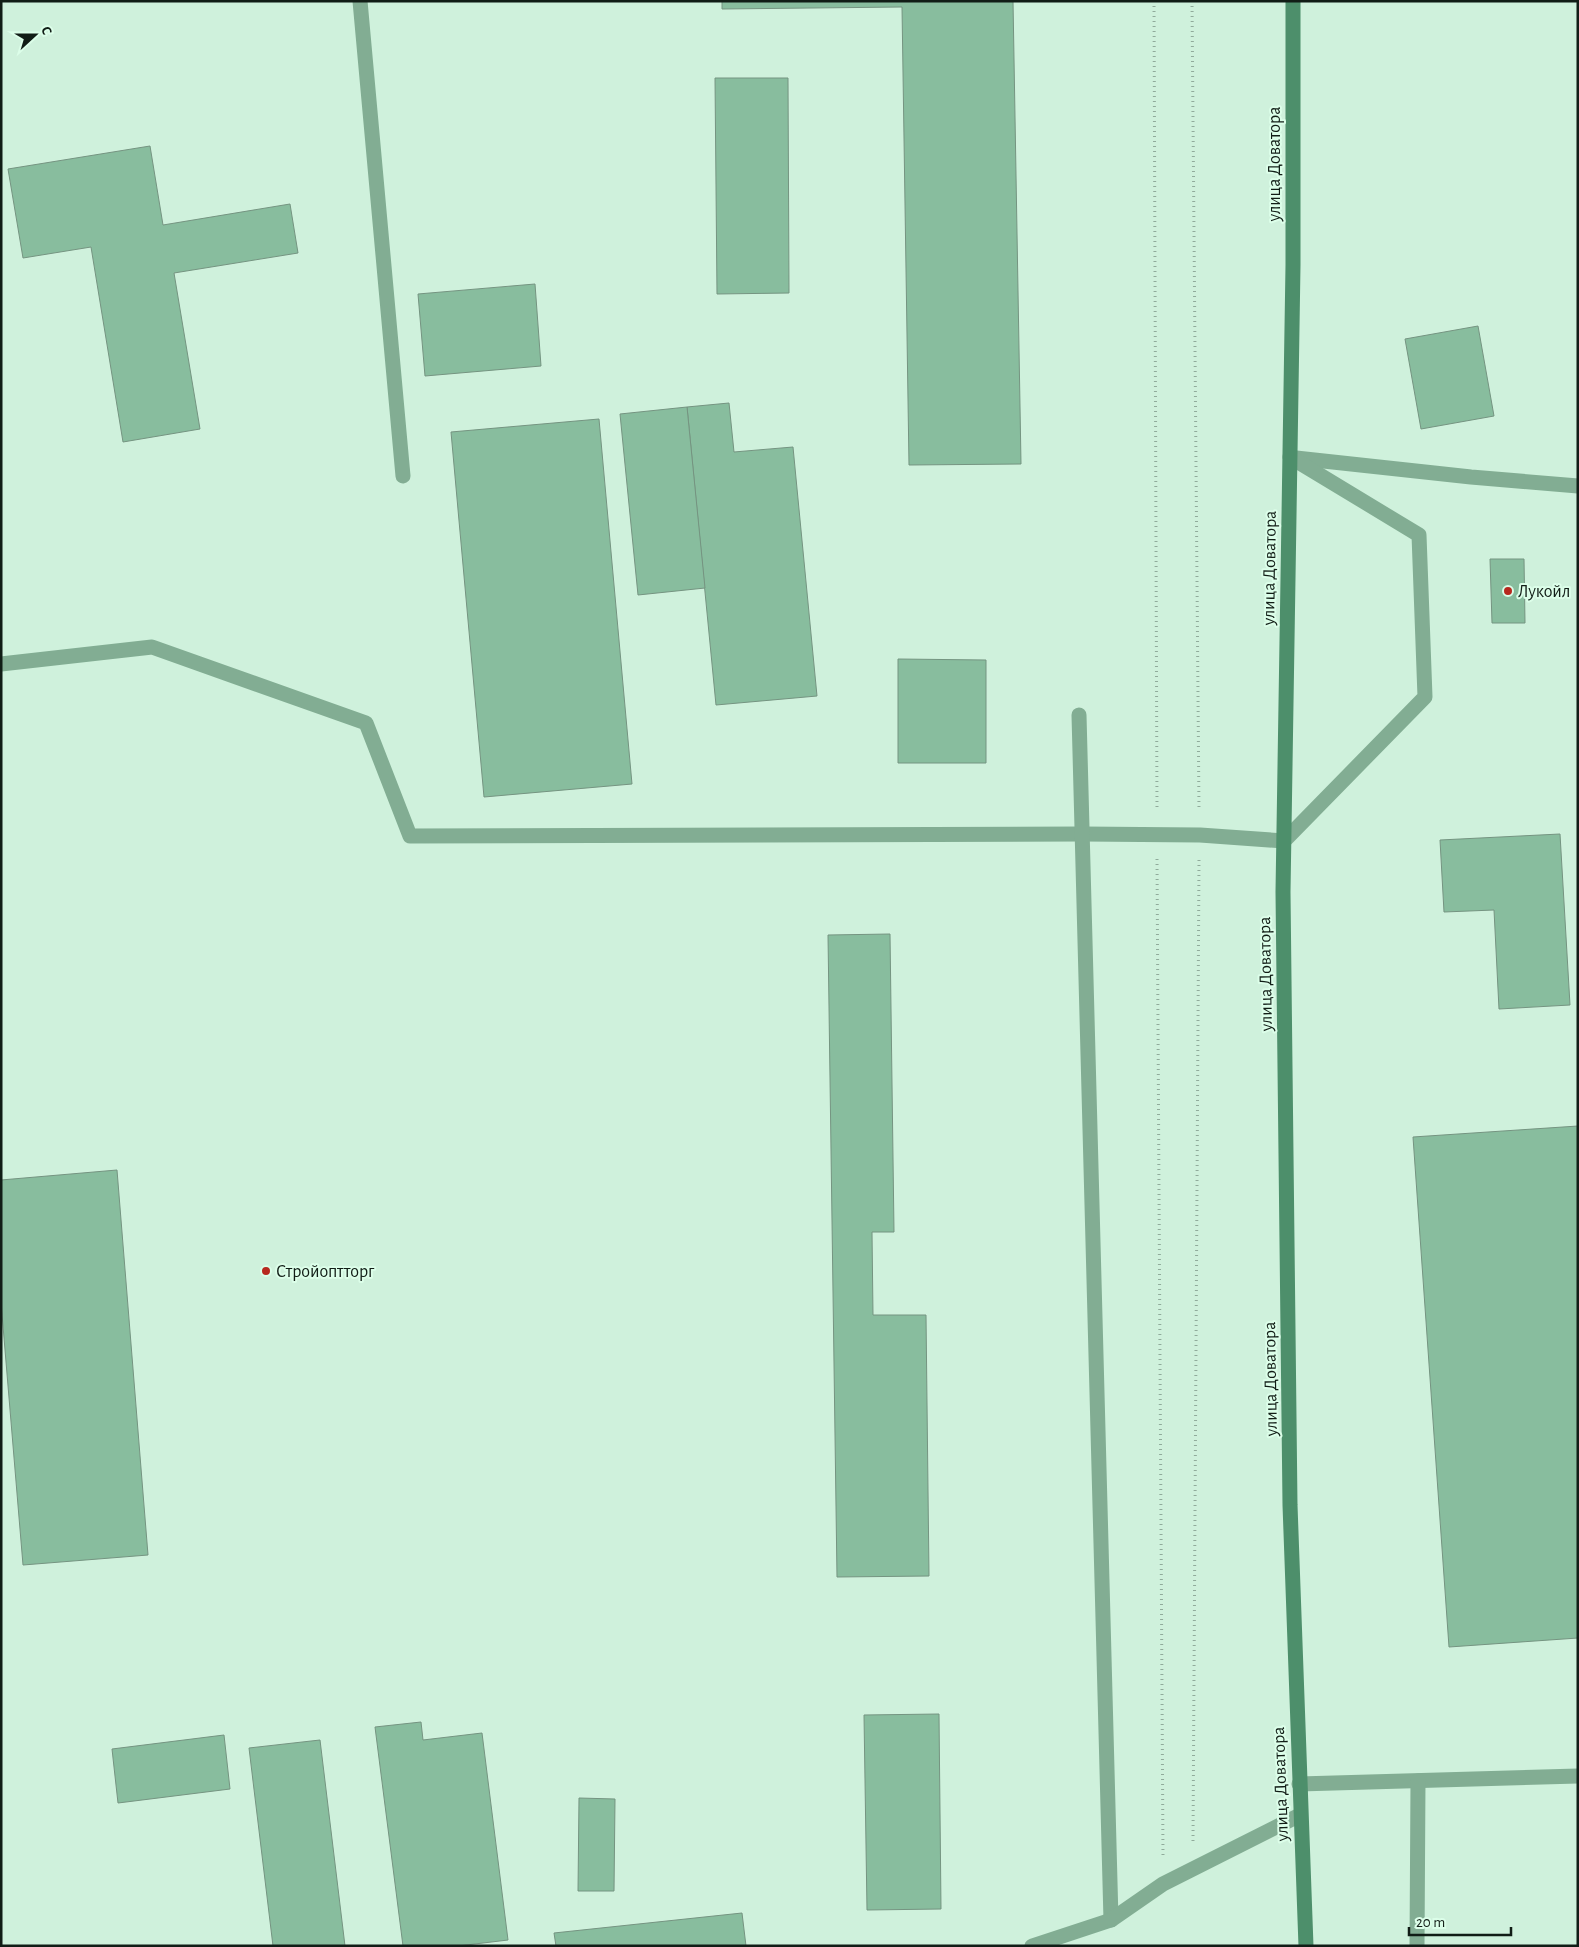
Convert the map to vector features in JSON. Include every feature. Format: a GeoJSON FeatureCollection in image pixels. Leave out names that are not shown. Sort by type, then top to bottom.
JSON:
{"type":"FeatureCollection","features":[{"type":"Feature","properties":{"kind":"main road","name":"улица Доватора"},"geometry":{"type":"LineString","coordinates":[[1293,1],[1293,265],[1284,841],[1290,1505],[1306,1946]]}},
{"type":"Feature","properties":{"kind":"lane"},"geometry":{"type":"LineString","coordinates":[[360,1],[403,476]]}},
{"type":"Feature","properties":{"kind":"lane"},"geometry":{"type":"LineString","coordinates":[[1290,457],[1471,477],[1578,486]]}},
{"type":"Feature","properties":{"kind":"lane"},"geometry":{"type":"LineString","coordinates":[[1,664],[152,647],[366,723],[410,836],[1083,834],[1200,835],[1284,841],[1425,697],[1419,535],[1290,457]]}},
{"type":"Feature","properties":{"kind":"lane"},"geometry":{"type":"LineString","coordinates":[[1079,715],[1111,1920]]}},
{"type":"Feature","properties":{"kind":"lane"},"geometry":{"type":"LineString","coordinates":[[1299,1784],[1578,1776]]}},
{"type":"Feature","properties":{"kind":"lane"},"geometry":{"type":"LineString","coordinates":[[1417,1946],[1418,1781]]}},
{"type":"Feature","properties":{"kind":"lane"},"geometry":{"type":"LineString","coordinates":[[1032,1946],[1111,1920],[1163,1884],[1300,1815]]}},
{"type":"Feature","properties":{"kind":"path"},"geometry":{"type":"LineString","coordinates":[[1154,1],[1163,1884]]}},
{"type":"Feature","properties":{"kind":"path"},"geometry":{"type":"LineString","coordinates":[[1192,1],[1200,835],[1193,1868]]}},
{"type":"Feature","properties":{"kind":"building"},"geometry":{"type":"Polygon","coordinates":[[[722,1],[1013,1],[1021,464],[909,465],[902,7],[722,9],[722,1]]]}},
{"type":"Feature","properties":{"kind":"building"},"geometry":{"type":"Polygon","coordinates":[[[715,78],[788,78],[789,293],[717,294],[715,78]]]}},
{"type":"Feature","properties":{"kind":"building"},"geometry":{"type":"Polygon","coordinates":[[[150,146],[163,225],[290,204],[298,253],[174,273],[200,429],[123,442],[91,247],[23,258],[8,169],[150,146]]]}},
{"type":"Feature","properties":{"kind":"building"},"geometry":{"type":"Polygon","coordinates":[[[535,284],[541,366],[425,376],[418,294],[535,284]]]}},
{"type":"Feature","properties":{"kind":"building"},"geometry":{"type":"Polygon","coordinates":[[[1478,326],[1494,416],[1421,429],[1405,339],[1478,326]]]}},
{"type":"Feature","properties":{"kind":"building"},"geometry":{"type":"Polygon","coordinates":[[[729,403],[734,452],[793,447],[817,696],[716,705],[687,407],[729,403]]]}},
{"type":"Feature","properties":{"kind":"building"},"geometry":{"type":"Polygon","coordinates":[[[687,407],[705,588],[638,595],[620,414],[687,407]]]}},
{"type":"Feature","properties":{"kind":"building"},"geometry":{"type":"Polygon","coordinates":[[[599,419],[632,784],[484,797],[451,432],[599,419]]]}},
{"type":"Feature","properties":{"kind":"building","name":"Лукойл"},"geometry":{"type":"Polygon","coordinates":[[[1490,559],[1524,559],[1525,623],[1492,623],[1490,559]]]}},
{"type":"Feature","properties":{"kind":"building"},"geometry":{"type":"Polygon","coordinates":[[[898,659],[986,660],[986,763],[898,763],[898,659]]]}},
{"type":"Feature","properties":{"kind":"building"},"geometry":{"type":"Polygon","coordinates":[[[1560,834],[1570,1005],[1499,1009],[1494,910],[1444,912],[1440,840],[1560,834]]]}},
{"type":"Feature","properties":{"kind":"building"},"geometry":{"type":"Polygon","coordinates":[[[890,934],[894,1232],[872,1232],[873,1315],[926,1315],[929,1576],[837,1577],[828,935],[890,934]]]}},
{"type":"Feature","properties":{"kind":"building"},"geometry":{"type":"Polygon","coordinates":[[[1578,1126],[1578,1638],[1449,1647],[1413,1137],[1578,1126]]]}},
{"type":"Feature","properties":{"kind":"building"},"geometry":{"type":"Polygon","coordinates":[[[117,1170],[148,1555],[23,1565],[1,1302],[1,1180],[117,1170]]]}},
{"type":"Feature","properties":{"kind":"building"},"geometry":{"type":"Polygon","coordinates":[[[939,1714],[941,1909],[867,1910],[864,1715],[939,1714]]]}},
{"type":"Feature","properties":{"kind":"building"},"geometry":{"type":"Polygon","coordinates":[[[421,1722],[423,1740],[482,1733],[508,1940],[458,1946],[403,1946],[375,1727],[421,1722]]]}},
{"type":"Feature","properties":{"kind":"building"},"geometry":{"type":"Polygon","coordinates":[[[224,1735],[230,1789],[118,1803],[112,1749],[224,1735]]]}},
{"type":"Feature","properties":{"kind":"building"},"geometry":{"type":"Polygon","coordinates":[[[320,1740],[345,1946],[273,1946],[249,1748],[320,1740]]]}},
{"type":"Feature","properties":{"kind":"building"},"geometry":{"type":"Polygon","coordinates":[[[579,1798],[615,1799],[614,1891],[578,1891],[579,1798]]]}},
{"type":"Feature","properties":{"kind":"building"},"geometry":{"type":"Polygon","coordinates":[[[742,1913],[746,1946],[556,1946],[554,1933],[742,1913]]]}},
{"type":"Feature","properties":{"kind":"place","name":"Лукойл"},"geometry":{"type":"Point","coordinates":[1508,591]}},
{"type":"Feature","properties":{"kind":"place","name":"Стройоптторг"},"geometry":{"type":"Point","coordinates":[266,1271]}}]}
